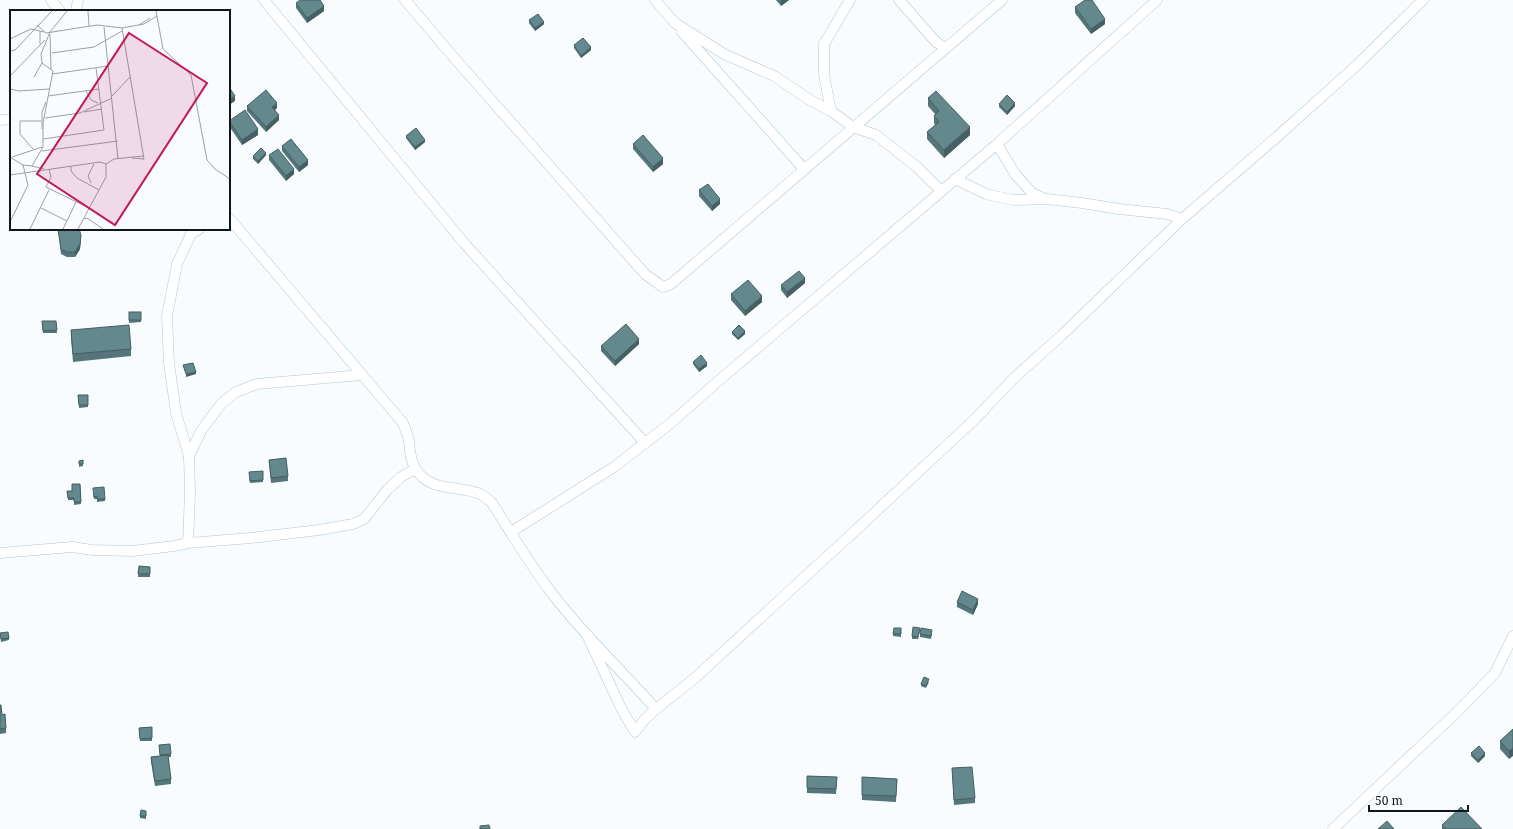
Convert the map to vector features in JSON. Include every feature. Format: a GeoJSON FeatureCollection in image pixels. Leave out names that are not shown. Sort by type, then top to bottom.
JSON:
{"type":"FeatureCollection","features":[{"type":"Feature","properties":{"kind":"street"},"geometry":{"type":"LineString","coordinates":[[51,0],[59,10]]}},
{"type":"Feature","properties":{"kind":"street"},"geometry":{"type":"LineString","coordinates":[[76,10],[78,0]]}},
{"type":"Feature","properties":{"kind":"street"},"geometry":{"type":"LineString","coordinates":[[264,0],[464,243],[645,443]]}},
{"type":"Feature","properties":{"kind":"street"},"geometry":{"type":"LineString","coordinates":[[405,0],[634,262],[659,286],[671,284],[1002,0]]}},
{"type":"Feature","properties":{"kind":"street"},"geometry":{"type":"LineString","coordinates":[[655,0],[804,169]]}},
{"type":"Feature","properties":{"kind":"street"},"geometry":{"type":"LineString","coordinates":[[832,111],[824,75],[824,44],[850,0]]}},
{"type":"Feature","properties":{"kind":"street"},"geometry":{"type":"LineString","coordinates":[[899,0],[936,42],[946,48]]}},
{"type":"Feature","properties":{"kind":"street"},"geometry":{"type":"LineString","coordinates":[[510,532],[614,467],[671,423],[997,144],[1156,0]]}},
{"type":"Feature","properties":{"kind":"street"},"geometry":{"type":"LineString","coordinates":[[587,635],[622,710],[636,732],[645,719],[695,678],[974,420],[1014,378],[1062,335],[1182,219],[1278,136],[1351,70],[1423,0]]}},
{"type":"Feature","properties":{"kind":"street"},"geometry":{"type":"LineString","coordinates":[[674,23],[724,54],[774,76],[810,100],[832,111],[853,127],[876,135],[917,167],[941,191]]}},
{"type":"Feature","properties":{"kind":"street"},"geometry":{"type":"LineString","coordinates":[[0,120],[10,119]]}},
{"type":"Feature","properties":{"kind":"street"},"geometry":{"type":"LineString","coordinates":[[997,144],[1015,174],[1032,193],[1047,199]]}},
{"type":"Feature","properties":{"kind":"street"},"geometry":{"type":"LineString","coordinates":[[955,179],[986,194],[1012,200],[1047,199],[1082,203],[1119,210],[1166,214],[1182,219]]}},
{"type":"Feature","properties":{"kind":"street"},"geometry":{"type":"LineString","coordinates":[[230,219],[403,423],[408,439],[410,457],[415,469],[428,482],[443,488],[463,490],[482,495],[492,503],[537,574],[554,596],[587,635],[656,709]]}},
{"type":"Feature","properties":{"kind":"street"},"geometry":{"type":"LineString","coordinates":[[188,543],[190,493],[189,456],[176,413],[168,363],[167,316],[177,264],[194,231]]}},
{"type":"Feature","properties":{"kind":"street"},"geometry":{"type":"LineString","coordinates":[[189,456],[201,431],[221,404],[236,392],[257,384],[362,375]]}},
{"type":"Feature","properties":{"kind":"street"},"geometry":{"type":"LineString","coordinates":[[0,553],[72,547],[92,550],[132,551],[188,543],[251,538],[319,530],[353,524],[364,519],[388,489],[401,477],[415,469]]}},
{"type":"Feature","properties":{"kind":"street"},"geometry":{"type":"LineString","coordinates":[[1333,829],[1456,713],[1495,673],[1513,636]]}},
{"type":"Feature","properties":{"kind":"building"},"geometry":{"type":"Polygon","coordinates":[[[300,0],[320,0],[324,6],[307,18],[296,3],[300,0]]]}},
{"type":"Feature","properties":{"kind":"building"},"geometry":{"type":"Polygon","coordinates":[[[1085,0],[1092,0],[1105,19],[1091,29],[1075,7],[1085,0]]]}},
{"type":"Feature","properties":{"kind":"building"},"geometry":{"type":"Polygon","coordinates":[[[538,14],[544,22],[535,28],[529,20],[538,14]]]}},
{"type":"Feature","properties":{"kind":"building"},"geometry":{"type":"Polygon","coordinates":[[[583,38],[591,47],[581,56],[574,45],[583,38]]]}},
{"type":"Feature","properties":{"kind":"building"},"geometry":{"type":"Polygon","coordinates":[[[230,88],[235,96],[230,99],[230,88]]]}},
{"type":"Feature","properties":{"kind":"building"},"geometry":{"type":"Polygon","coordinates":[[[266,90],[277,103],[272,107],[279,115],[266,127],[247,106],[266,90]]]}},
{"type":"Feature","properties":{"kind":"building"},"geometry":{"type":"Polygon","coordinates":[[[936,91],[970,127],[944,150],[927,132],[939,122],[934,116],[939,111],[928,98],[936,91]]]}},
{"type":"Feature","properties":{"kind":"building"},"geometry":{"type":"Polygon","coordinates":[[[1007,95],[1015,103],[1007,112],[999,104],[1007,95]]]}},
{"type":"Feature","properties":{"kind":"building"},"geometry":{"type":"Polygon","coordinates":[[[245,110],[258,129],[242,140],[230,120],[245,110]]]}},
{"type":"Feature","properties":{"kind":"building"},"geometry":{"type":"Polygon","coordinates":[[[416,128],[425,140],[415,147],[406,136],[416,128]]]}},
{"type":"Feature","properties":{"kind":"building"},"geometry":{"type":"Polygon","coordinates":[[[643,135],[663,158],[653,167],[633,144],[643,135]]]}},
{"type":"Feature","properties":{"kind":"building"},"geometry":{"type":"Polygon","coordinates":[[[291,139],[308,160],[299,167],[282,146],[291,139]]]}},
{"type":"Feature","properties":{"kind":"building"},"geometry":{"type":"Polygon","coordinates":[[[261,148],[266,153],[258,161],[253,156],[261,148]]]}},
{"type":"Feature","properties":{"kind":"building"},"geometry":{"type":"Polygon","coordinates":[[[278,149],[294,169],[286,176],[269,155],[278,149]]]}},
{"type":"Feature","properties":{"kind":"building"},"geometry":{"type":"Polygon","coordinates":[[[708,184],[720,199],[712,206],[699,190],[708,184]]]}},
{"type":"Feature","properties":{"kind":"building"},"geometry":{"type":"Polygon","coordinates":[[[58,230],[79,230],[81,235],[80,244],[75,252],[67,252],[61,249],[58,230]]]}},
{"type":"Feature","properties":{"kind":"building"},"geometry":{"type":"Polygon","coordinates":[[[799,271],[805,278],[787,292],[781,285],[799,271]]]}},
{"type":"Feature","properties":{"kind":"building"},"geometry":{"type":"Polygon","coordinates":[[[748,280],[762,296],[745,311],[731,294],[748,280]]]}},
{"type":"Feature","properties":{"kind":"building"},"geometry":{"type":"Polygon","coordinates":[[[129,312],[141,312],[141,320],[129,320],[129,312]]]}},
{"type":"Feature","properties":{"kind":"building"},"geometry":{"type":"Polygon","coordinates":[[[42,321],[56,321],[57,330],[43,331],[42,321]]]}},
{"type":"Feature","properties":{"kind":"building"},"geometry":{"type":"Polygon","coordinates":[[[626,324],[639,339],[615,361],[601,346],[626,324]]]}},
{"type":"Feature","properties":{"kind":"building"},"geometry":{"type":"Polygon","coordinates":[[[129,325],[131,349],[73,354],[71,330],[129,325]]]}},
{"type":"Feature","properties":{"kind":"building"},"geometry":{"type":"Polygon","coordinates":[[[739,325],[745,331],[738,338],[732,332],[739,325]]]}},
{"type":"Feature","properties":{"kind":"building"},"geometry":{"type":"Polygon","coordinates":[[[701,355],[707,363],[699,369],[693,362],[701,355]]]}},
{"type":"Feature","properties":{"kind":"building"},"geometry":{"type":"Polygon","coordinates":[[[193,363],[196,372],[186,374],[183,365],[193,363]]]}},
{"type":"Feature","properties":{"kind":"building"},"geometry":{"type":"Polygon","coordinates":[[[78,395],[88,395],[88,405],[79,405],[78,395]]]}},
{"type":"Feature","properties":{"kind":"building"},"geometry":{"type":"Polygon","coordinates":[[[286,458],[288,476],[271,478],[269,460],[286,458]]]}},
{"type":"Feature","properties":{"kind":"building"},"geometry":{"type":"Polygon","coordinates":[[[83,460],[83,464],[79,464],[79,461],[83,460]]]}},
{"type":"Feature","properties":{"kind":"building"},"geometry":{"type":"Polygon","coordinates":[[[263,471],[263,480],[250,481],[249,472],[263,471]]]}},
{"type":"Feature","properties":{"kind":"building"},"geometry":{"type":"Polygon","coordinates":[[[72,484],[80,484],[81,502],[74,502],[74,498],[68,498],[67,491],[72,491],[72,484]]]}},
{"type":"Feature","properties":{"kind":"building"},"geometry":{"type":"Polygon","coordinates":[[[104,487],[105,499],[97,499],[97,496],[94,497],[93,488],[104,487]]]}},
{"type":"Feature","properties":{"kind":"building"},"geometry":{"type":"Polygon","coordinates":[[[139,566],[150,567],[150,574],[138,574],[139,566]]]}},
{"type":"Feature","properties":{"kind":"building"},"geometry":{"type":"Polygon","coordinates":[[[962,591],[978,599],[973,610],[957,602],[962,591]]]}},
{"type":"Feature","properties":{"kind":"building"},"geometry":{"type":"Polygon","coordinates":[[[913,627],[920,628],[918,637],[912,636],[913,627]]]}},
{"type":"Feature","properties":{"kind":"building"},"geometry":{"type":"Polygon","coordinates":[[[894,628],[901,628],[901,634],[893,634],[894,628]]]}},
{"type":"Feature","properties":{"kind":"building"},"geometry":{"type":"Polygon","coordinates":[[[921,628],[932,630],[931,636],[920,634],[921,628]]]}},
{"type":"Feature","properties":{"kind":"building"},"geometry":{"type":"Polygon","coordinates":[[[8,632],[9,638],[1,639],[0,633],[8,632]]]}},
{"type":"Feature","properties":{"kind":"building"},"geometry":{"type":"Polygon","coordinates":[[[924,677],[929,679],[926,686],[921,684],[924,677]]]}},
{"type":"Feature","properties":{"kind":"building"},"geometry":{"type":"Polygon","coordinates":[[[0,705],[2,715],[5,714],[6,728],[0,729],[0,705]]]}},
{"type":"Feature","properties":{"kind":"building"},"geometry":{"type":"Polygon","coordinates":[[[152,727],[152,738],[140,739],[139,728],[152,727]]]}},
{"type":"Feature","properties":{"kind":"building"},"geometry":{"type":"Polygon","coordinates":[[[1513,729],[1513,748],[1509,751],[1500,741],[1513,729]]]}},
{"type":"Feature","properties":{"kind":"building"},"geometry":{"type":"Polygon","coordinates":[[[170,744],[171,754],[160,755],[159,745],[170,744]]]}},
{"type":"Feature","properties":{"kind":"building"},"geometry":{"type":"Polygon","coordinates":[[[1479,746],[1485,753],[1478,760],[1471,753],[1479,746]]]}},
{"type":"Feature","properties":{"kind":"building"},"geometry":{"type":"Polygon","coordinates":[[[168,755],[171,779],[155,781],[151,757],[168,755]]]}},
{"type":"Feature","properties":{"kind":"building"},"geometry":{"type":"Polygon","coordinates":[[[972,767],[975,798],[954,800],[952,768],[972,767]]]}},
{"type":"Feature","properties":{"kind":"building"},"geometry":{"type":"Polygon","coordinates":[[[807,776],[837,777],[836,789],[807,788],[807,776]]]}},
{"type":"Feature","properties":{"kind":"building"},"geometry":{"type":"Polygon","coordinates":[[[862,777],[897,779],[896,796],[862,795],[862,777]]]}},
{"type":"Feature","properties":{"kind":"building"},"geometry":{"type":"Polygon","coordinates":[[[1461,807],[1482,829],[1446,829],[1442,825],[1461,807]]]}},
{"type":"Feature","properties":{"kind":"building"},"geometry":{"type":"Polygon","coordinates":[[[141,810],[146,811],[146,816],[140,816],[141,810]]]}},
{"type":"Feature","properties":{"kind":"building"},"geometry":{"type":"Polygon","coordinates":[[[1387,821],[1394,829],[1378,829],[1387,821]]]}},
{"type":"Feature","properties":{"kind":"building"},"geometry":{"type":"Polygon","coordinates":[[[489,825],[490,829],[480,829],[480,826],[489,825]]]}}]}
